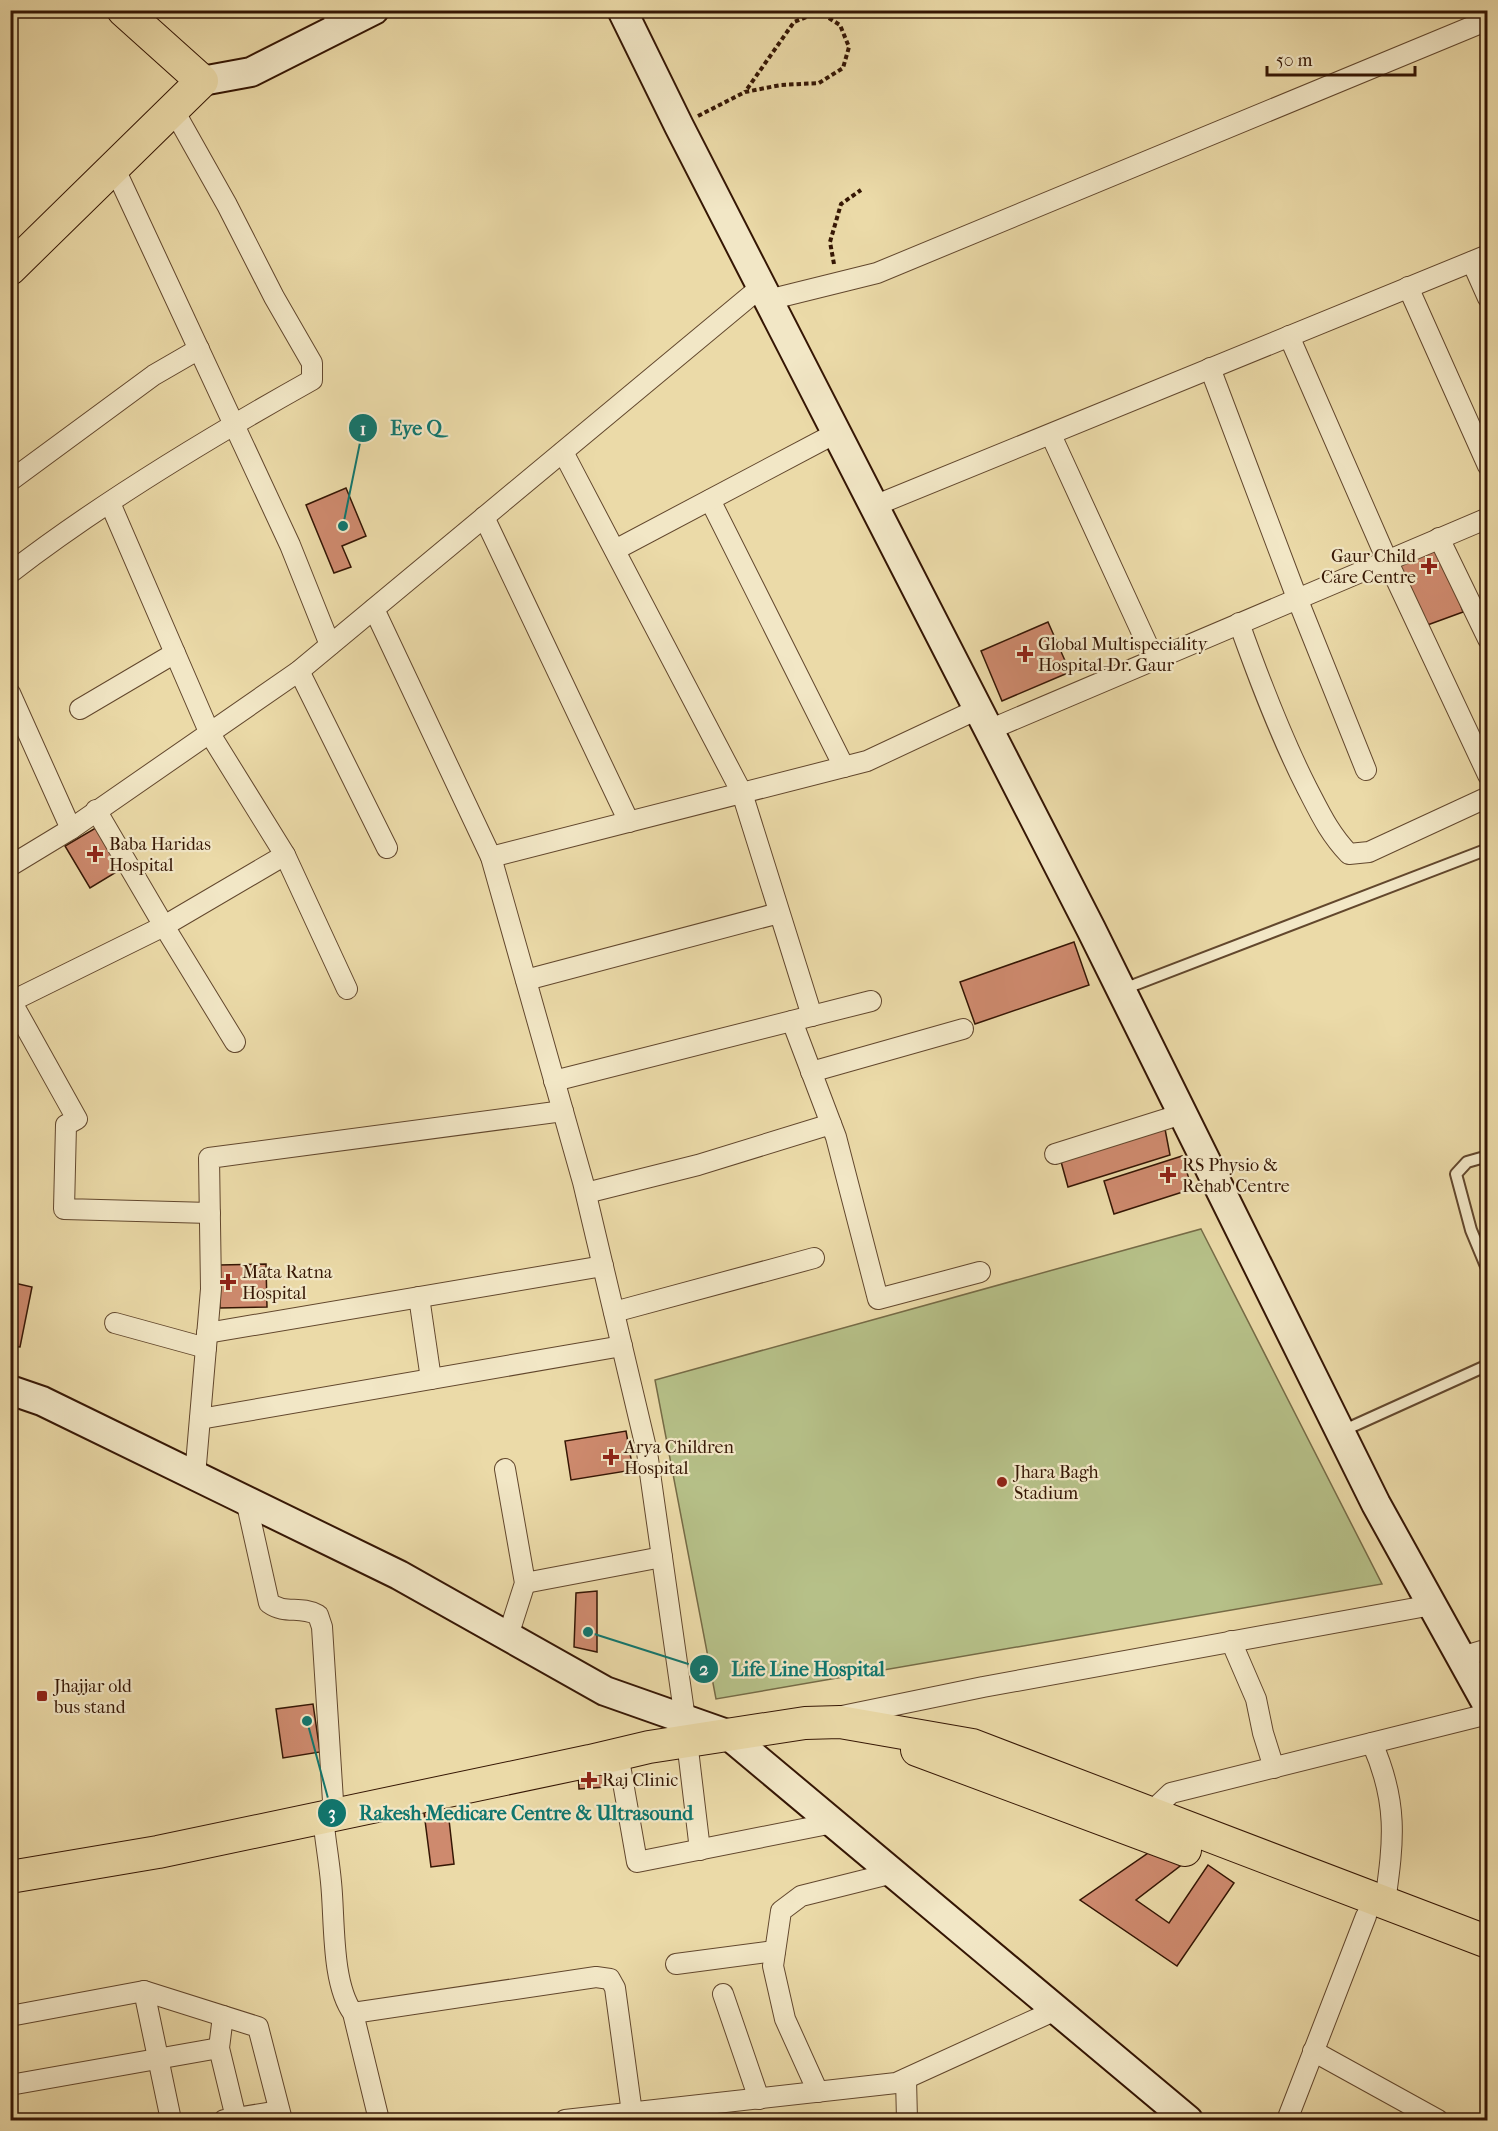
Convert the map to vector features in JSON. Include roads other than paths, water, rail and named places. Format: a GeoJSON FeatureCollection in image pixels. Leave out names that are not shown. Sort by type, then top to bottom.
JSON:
{"type":"FeatureCollection","features":[{"type":"Feature","properties":{"kind":"main road"},"geometry":{"type":"LineString","coordinates":[[10,269],[202,81],[123,10]]}},
{"type":"Feature","properties":{"kind":"main road"},"geometry":{"type":"LineString","coordinates":[[10,1860],[328,1809],[618,1754],[649,1747],[686,1730],[727,1734],[805,1723],[840,1722],[972,1745],[1150,1813],[1375,1909],[1488,1963]]}},
{"type":"Feature","properties":{"kind":"main road"},"geometry":{"type":"LineString","coordinates":[[840,1722],[1375,1909],[1488,1942]]}},
{"type":"Feature","properties":{"kind":"main road"},"geometry":{"type":"LineString","coordinates":[[10,1876],[158,1852],[328,1809],[592,1750],[649,1747]]}},
{"type":"Feature","properties":{"kind":"street"},"geometry":{"type":"LineString","coordinates":[[202,81],[251,72],[331,20],[374,10]]}},
{"type":"Feature","properties":{"kind":"street"},"geometry":{"type":"LineString","coordinates":[[622,10],[678,126],[1121,990],[1376,1504],[1488,1706]]}},
{"type":"Feature","properties":{"kind":"street"},"geometry":{"type":"LineString","coordinates":[[10,866],[71,829],[299,671],[563,452],[765,294],[877,273],[1486,24]]}},
{"type":"Feature","properties":{"kind":"street"},"geometry":{"type":"LineString","coordinates":[[10,573],[52,540],[234,424],[312,380],[312,363],[173,109]]}},
{"type":"Feature","properties":{"kind":"street"},"geometry":{"type":"LineString","coordinates":[[114,167],[290,545],[330,645]]}},
{"type":"Feature","properties":{"kind":"street"},"geometry":{"type":"LineString","coordinates":[[874,506],[1480,259],[1488,298]]}},
{"type":"Feature","properties":{"kind":"street"},"geometry":{"type":"LineString","coordinates":[[1408,287],[1488,466]]}},
{"type":"Feature","properties":{"kind":"street"},"geometry":{"type":"LineString","coordinates":[[1289,336],[1386,560],[1488,775]]}},
{"type":"Feature","properties":{"kind":"street"},"geometry":{"type":"LineString","coordinates":[[10,481],[154,375],[199,350]]}},
{"type":"Feature","properties":{"kind":"street"},"geometry":{"type":"LineString","coordinates":[[1210,368],[1297,598],[1366,770]]}},
{"type":"Feature","properties":{"kind":"street"},"geometry":{"type":"LineString","coordinates":[[615,550],[836,433]]}},
{"type":"Feature","properties":{"kind":"street"},"geometry":{"type":"LineString","coordinates":[[1051,435],[1154,659]]}},
{"type":"Feature","properties":{"kind":"street"},"geometry":{"type":"LineString","coordinates":[[563,452],[742,793],[812,1016]]}},
{"type":"Feature","properties":{"kind":"street"},"geometry":{"type":"LineString","coordinates":[[710,500],[844,767]]}},
{"type":"Feature","properties":{"kind":"street"},"geometry":{"type":"LineString","coordinates":[[110,503],[210,734],[285,855],[347,989]]}},
{"type":"Feature","properties":{"kind":"street"},"geometry":{"type":"LineString","coordinates":[[484,517],[629,822]]}},
{"type":"Feature","properties":{"kind":"street"},"geometry":{"type":"LineString","coordinates":[[491,857],[867,761],[1154,659],[1488,518]]}},
{"type":"Feature","properties":{"kind":"street"},"geometry":{"type":"LineString","coordinates":[[1438,538],[1488,639]]}},
{"type":"Feature","properties":{"kind":"street"},"geometry":{"type":"LineString","coordinates":[[374,609],[491,857],[585,1193],[647,1452],[686,1730],[700,1850]]}},
{"type":"Feature","properties":{"kind":"street"},"geometry":{"type":"LineString","coordinates":[[1239,623],[1264,693],[1293,760],[1332,835],[1349,854],[1369,852],[1488,797]]}},
{"type":"Feature","properties":{"kind":"street"},"geometry":{"type":"LineString","coordinates":[[80,709],[176,653]]}},
{"type":"Feature","properties":{"kind":"street"},"geometry":{"type":"LineString","coordinates":[[299,671],[387,848]]}},
{"type":"Feature","properties":{"kind":"street"},"geometry":{"type":"LineString","coordinates":[[10,693],[71,829]]}},
{"type":"Feature","properties":{"kind":"street"},"geometry":{"type":"LineString","coordinates":[[96,810],[235,1042]]}},
{"type":"Feature","properties":{"kind":"street"},"geometry":{"type":"LineString","coordinates":[[210,1213],[64,1209],[66,1125],[77,1119],[11,1000],[164,926],[285,855]]}},
{"type":"Feature","properties":{"kind":"street"},"geometry":{"type":"LineString","coordinates":[[526,980],[779,913]]}},
{"type":"Feature","properties":{"kind":"street"},"geometry":{"type":"LineString","coordinates":[[554,1081],[871,1001]]}},
{"type":"Feature","properties":{"kind":"street"},"geometry":{"type":"LineString","coordinates":[[792,1021],[831,1124],[878,1299],[980,1272]]}},
{"type":"Feature","properties":{"kind":"street"},"geometry":{"type":"LineString","coordinates":[[811,1072],[963,1029]]}},
{"type":"Feature","properties":{"kind":"street"},"geometry":{"type":"LineString","coordinates":[[195,1476],[211,1289],[208,1158],[563,1111]]}},
{"type":"Feature","properties":{"kind":"street"},"geometry":{"type":"LineString","coordinates":[[1055,1154],[1182,1114]]}},
{"type":"Feature","properties":{"kind":"street"},"geometry":{"type":"LineString","coordinates":[[585,1193],[698,1165],[831,1124]]}},
{"type":"Feature","properties":{"kind":"street"},"geometry":{"type":"LineString","coordinates":[[614,1312],[814,1258]]}},
{"type":"Feature","properties":{"kind":"street"},"geometry":{"type":"LineString","coordinates":[[114,1323],[207,1341],[419,1297],[603,1266]]}},
{"type":"Feature","properties":{"kind":"street"},"geometry":{"type":"LineString","coordinates":[[419,1297],[431,1379]]}},
{"type":"Feature","properties":{"kind":"street"},"geometry":{"type":"LineString","coordinates":[[200,1419],[622,1346]]}},
{"type":"Feature","properties":{"kind":"street"},"geometry":{"type":"LineString","coordinates":[[10,1390],[42,1401],[399,1575],[605,1691],[686,1730]]}},
{"type":"Feature","properties":{"kind":"street"},"geometry":{"type":"LineString","coordinates":[[505,1469],[525,1583],[507,1636]]}},
{"type":"Feature","properties":{"kind":"street"},"geometry":{"type":"LineString","coordinates":[[246,1500],[269,1603],[278,1610],[308,1610],[318,1615],[322,1627],[331,1880],[340,1986],[346,2004],[352,2013],[379,2121]]}},
{"type":"Feature","properties":{"kind":"street"},"geometry":{"type":"LineString","coordinates":[[525,1583],[662,1557]]}},
{"type":"Feature","properties":{"kind":"street"},"geometry":{"type":"LineString","coordinates":[[805,1723],[983,1687],[1432,1605]]}},
{"type":"Feature","properties":{"kind":"street"},"geometry":{"type":"LineString","coordinates":[[1231,1641],[1257,1699],[1263,1733],[1274,1767]]}},
{"type":"Feature","properties":{"kind":"street"},"geometry":{"type":"LineString","coordinates":[[1461,1657],[1488,1649]]}},
{"type":"Feature","properties":{"kind":"street"},"geometry":{"type":"LineString","coordinates":[[1150,1813],[1171,1793],[1488,1714]]}},
{"type":"Feature","properties":{"kind":"street"},"geometry":{"type":"LineString","coordinates":[[727,1734],[1188,2121]]}},
{"type":"Feature","properties":{"kind":"street"},"geometry":{"type":"LineString","coordinates":[[1287,2121],[1313,2051],[1375,1909],[1391,1863],[1393,1828],[1388,1788],[1372,1743]]}},
{"type":"Feature","properties":{"kind":"street"},"geometry":{"type":"LineString","coordinates":[[618,1754],[637,1862],[833,1823]]}},
{"type":"Feature","properties":{"kind":"street"},"geometry":{"type":"LineString","coordinates":[[818,2092],[785,2019],[773,1966],[781,1911],[801,1896],[893,1873]]}},
{"type":"Feature","properties":{"kind":"street"},"geometry":{"type":"LineString","coordinates":[[676,1964],[775,1952]]}},
{"type":"Feature","properties":{"kind":"street"},"geometry":{"type":"LineString","coordinates":[[352,2013],[596,1977],[610,1979],[615,1988],[632,2113]]}},
{"type":"Feature","properties":{"kind":"street"},"geometry":{"type":"LineString","coordinates":[[144,1991],[156,2059],[171,2121]]}},
{"type":"Feature","properties":{"kind":"street"},"geometry":{"type":"LineString","coordinates":[[10,2016],[144,1991],[258,2027],[281,2116],[230,2119],[219,2048],[223,2016]]}},
{"type":"Feature","properties":{"kind":"street"},"geometry":{"type":"LineString","coordinates":[[723,1994],[759,2099]]}},
{"type":"Feature","properties":{"kind":"street"},"geometry":{"type":"LineString","coordinates":[[565,2121],[896,2083],[1056,2010]]}},
{"type":"Feature","properties":{"kind":"street"},"geometry":{"type":"LineString","coordinates":[[10,2085],[219,2048]]}},
{"type":"Feature","properties":{"kind":"street"},"geometry":{"type":"LineString","coordinates":[[1313,2051],[1438,2121]]}},
{"type":"Feature","properties":{"kind":"street"},"geometry":{"type":"LineString","coordinates":[[906,2079],[907,2121]]}},
{"type":"Feature","properties":{"kind":"lane"},"geometry":{"type":"LineString","coordinates":[[1121,990],[1488,849]]}},
{"type":"Feature","properties":{"kind":"lane"},"geometry":{"type":"LineString","coordinates":[[1488,1156],[1467,1162],[1456,1174],[1471,1230],[1488,1271]]}},
{"type":"Feature","properties":{"kind":"lane"},"geometry":{"type":"LineString","coordinates":[[1340,1432],[1488,1365]]}},
{"type":"Feature","properties":{"kind":"place","name":"Eye Q"},"geometry":{"type":"Point","coordinates":[343,526]}},
{"type":"Feature","properties":{"kind":"place","name":"Gaur Child Care Centre"},"geometry":{"type":"Point","coordinates":[1429,566]}},
{"type":"Feature","properties":{"kind":"place","name":"Global Multispeciality Hospital-Dr. Gaur"},"geometry":{"type":"Point","coordinates":[1025,654]}},
{"type":"Feature","properties":{"kind":"place","name":"Baba Haridas Hospital"},"geometry":{"type":"Point","coordinates":[95,854]}},
{"type":"Feature","properties":{"kind":"place","name":"RS Physio & Rehab Centre"},"geometry":{"type":"Point","coordinates":[1168,1175]}},
{"type":"Feature","properties":{"kind":"place","name":"Mata Ratna Hospital"},"geometry":{"type":"Point","coordinates":[228,1282]}},
{"type":"Feature","properties":{"kind":"place","name":"Arya Children Hospital"},"geometry":{"type":"Point","coordinates":[611,1457]}},
{"type":"Feature","properties":{"kind":"place","name":"Jhara Bagh Stadium"},"geometry":{"type":"Point","coordinates":[1002,1482]}},
{"type":"Feature","properties":{"kind":"place","name":"Life Line Hospital"},"geometry":{"type":"Point","coordinates":[588,1632]}},
{"type":"Feature","properties":{"kind":"place","name":"Jhajjar old bus stand"},"geometry":{"type":"Point","coordinates":[42,1696]}},
{"type":"Feature","properties":{"kind":"place","name":"Rakesh Medicare Centre & Ultrasound"},"geometry":{"type":"Point","coordinates":[307,1721]}},
{"type":"Feature","properties":{"kind":"place","name":"Raj Clinic"},"geometry":{"type":"Point","coordinates":[589,1780]}}]}
